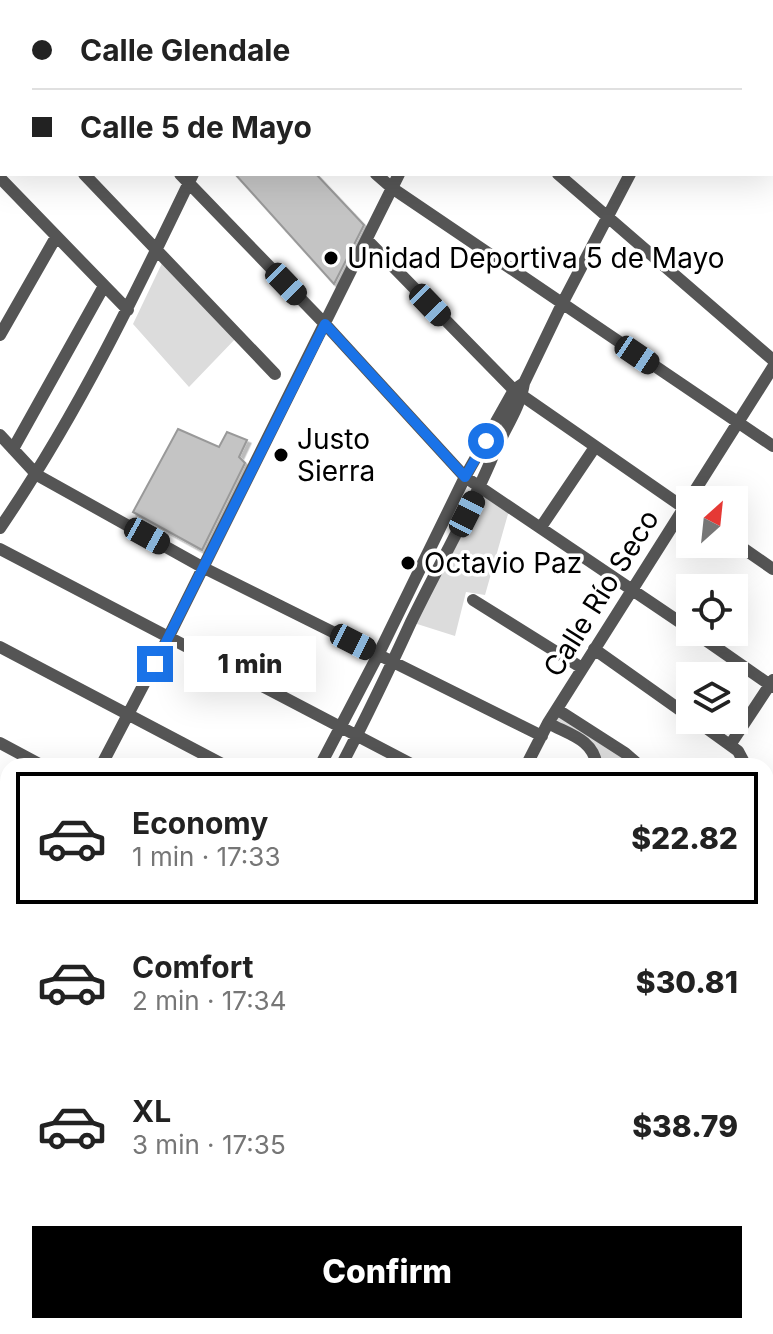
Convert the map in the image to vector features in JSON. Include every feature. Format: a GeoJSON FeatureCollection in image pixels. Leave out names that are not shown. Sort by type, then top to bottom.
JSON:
{"type":"FeatureCollection","features":[{"type":"Feature","properties":{"kind":"street"},"geometry":{"type":"LineString","coordinates":[[86,176],[275,374]]}},
{"type":"Feature","properties":{"kind":"street"},"geometry":{"type":"LineString","coordinates":[[378,176],[773,446]]}},
{"type":"Feature","properties":{"kind":"street"},"geometry":{"type":"LineString","coordinates":[[105,758],[398,176]]}},
{"type":"Feature","properties":{"kind":"street"},"geometry":{"type":"LineString","coordinates":[[560,176],[773,360]]}},
{"type":"Feature","properties":{"kind":"street"},"geometry":{"type":"LineString","coordinates":[[345,758],[481,487],[520,390],[629,176]]}},
{"type":"Feature","properties":{"kind":"street"},"geometry":{"type":"LineString","coordinates":[[0,528],[37,475],[128,310],[188,177],[465,477],[676,620]]}},
{"type":"Feature","properties":{"kind":"street"},"geometry":{"type":"LineString","coordinates":[[0,178],[128,310]]}},
{"type":"Feature","properties":{"kind":"street"},"geometry":{"type":"LineString","coordinates":[[0,335],[56,237]]}},
{"type":"Feature","properties":{"kind":"street"},"geometry":{"type":"LineString","coordinates":[[367,240],[520,390],[595,447],[676,502]]}},
{"type":"Feature","properties":{"kind":"street"},"geometry":{"type":"LineString","coordinates":[[13,449],[104,286]]}},
{"type":"Feature","properties":{"kind":"street","name":"Calle Río Seco"},"geometry":{"type":"LineString","coordinates":[[700,486],[773,367]]}},
{"type":"Feature","properties":{"kind":"street"},"geometry":{"type":"LineString","coordinates":[[324,758],[465,477],[520,390]]}},
{"type":"Feature","properties":{"kind":"street"},"geometry":{"type":"LineString","coordinates":[[0,435],[37,475],[202,567],[542,736]]}},
{"type":"Feature","properties":{"kind":"street"},"geometry":{"type":"LineString","coordinates":[[541,527],[595,447]]}},
{"type":"Feature","properties":{"kind":"street","name":"Calle Río Seco"},"geometry":{"type":"LineString","coordinates":[[530,758],[582,668],[676,525]]}},
{"type":"Feature","properties":{"kind":"street"},"geometry":{"type":"LineString","coordinates":[[0,549],[399,758]]}},
{"type":"Feature","properties":{"kind":"street"},"geometry":{"type":"LineString","coordinates":[[748,552],[773,569]]}},
{"type":"Feature","properties":{"kind":"street"},"geometry":{"type":"LineString","coordinates":[[473,600],[582,668]]}},
{"type":"Feature","properties":{"kind":"street"},"geometry":{"type":"LineString","coordinates":[[715,646],[772,684],[730,745]]}},
{"type":"Feature","properties":{"kind":"street"},"geometry":{"type":"LineString","coordinates":[[0,647],[210,758]]}},
{"type":"Feature","properties":{"kind":"street"},"geometry":{"type":"LineString","coordinates":[[594,649],[676,707]]}},
{"type":"Feature","properties":{"kind":"street"},"geometry":{"type":"LineString","coordinates":[[558,710],[594,741],[596,758]]}},
{"type":"Feature","properties":{"kind":"street"},"geometry":{"type":"LineString","coordinates":[[548,723],[594,741],[625,758]]}},
{"type":"Feature","properties":{"kind":"street"},"geometry":{"type":"LineString","coordinates":[[715,734],[738,751],[742,758]]}},
{"type":"Feature","properties":{"kind":"street"},"geometry":{"type":"LineString","coordinates":[[0,743],[28,758]]}},
{"type":"Feature","properties":{"kind":"shaded area"},"geometry":{"type":"Polygon","coordinates":[[[164,259],[239,335],[189,387],[133,324],[164,259]]]}},
{"type":"Feature","properties":{"kind":"shaded area"},"geometry":{"type":"Polygon","coordinates":[[[482,489],[510,507],[485,595],[466,592],[455,636],[414,623],[482,489]]]}},
{"type":"Feature","properties":{"kind":"shaded area"},"geometry":{"type":"Polygon","coordinates":[[[557,711],[628,758],[596,758],[551,720],[557,711]]]}},
{"type":"Feature","properties":{"kind":"building","name":"Unidad Deportiva 5 de Mayo"},"geometry":{"type":"Polygon","coordinates":[[[237,176],[318,176],[364,225],[334,284],[237,176]]]}},
{"type":"Feature","properties":{"kind":"building"},"geometry":{"type":"Polygon","coordinates":[[[178,429],[219,447],[227,432],[247,440],[239,457],[245,463],[202,550],[133,512],[178,429]]]}},
{"type":"Feature","properties":{"kind":"place","name":"Unidad Deportiva 5 de Mayo"},"geometry":{"type":"Point","coordinates":[331,258]}},
{"type":"Feature","properties":{"kind":"place","name":"Justo Sierra"},"geometry":{"type":"Point","coordinates":[281,455]}},
{"type":"Feature","properties":{"kind":"place","name":"Octavio Paz"},"geometry":{"type":"Point","coordinates":[408,563]}},
{"type":"Feature","properties":{"kind":"route"},"geometry":{"type":"LineString","coordinates":[[155,664],[325,324],[465,477],[486,441]]}}]}
